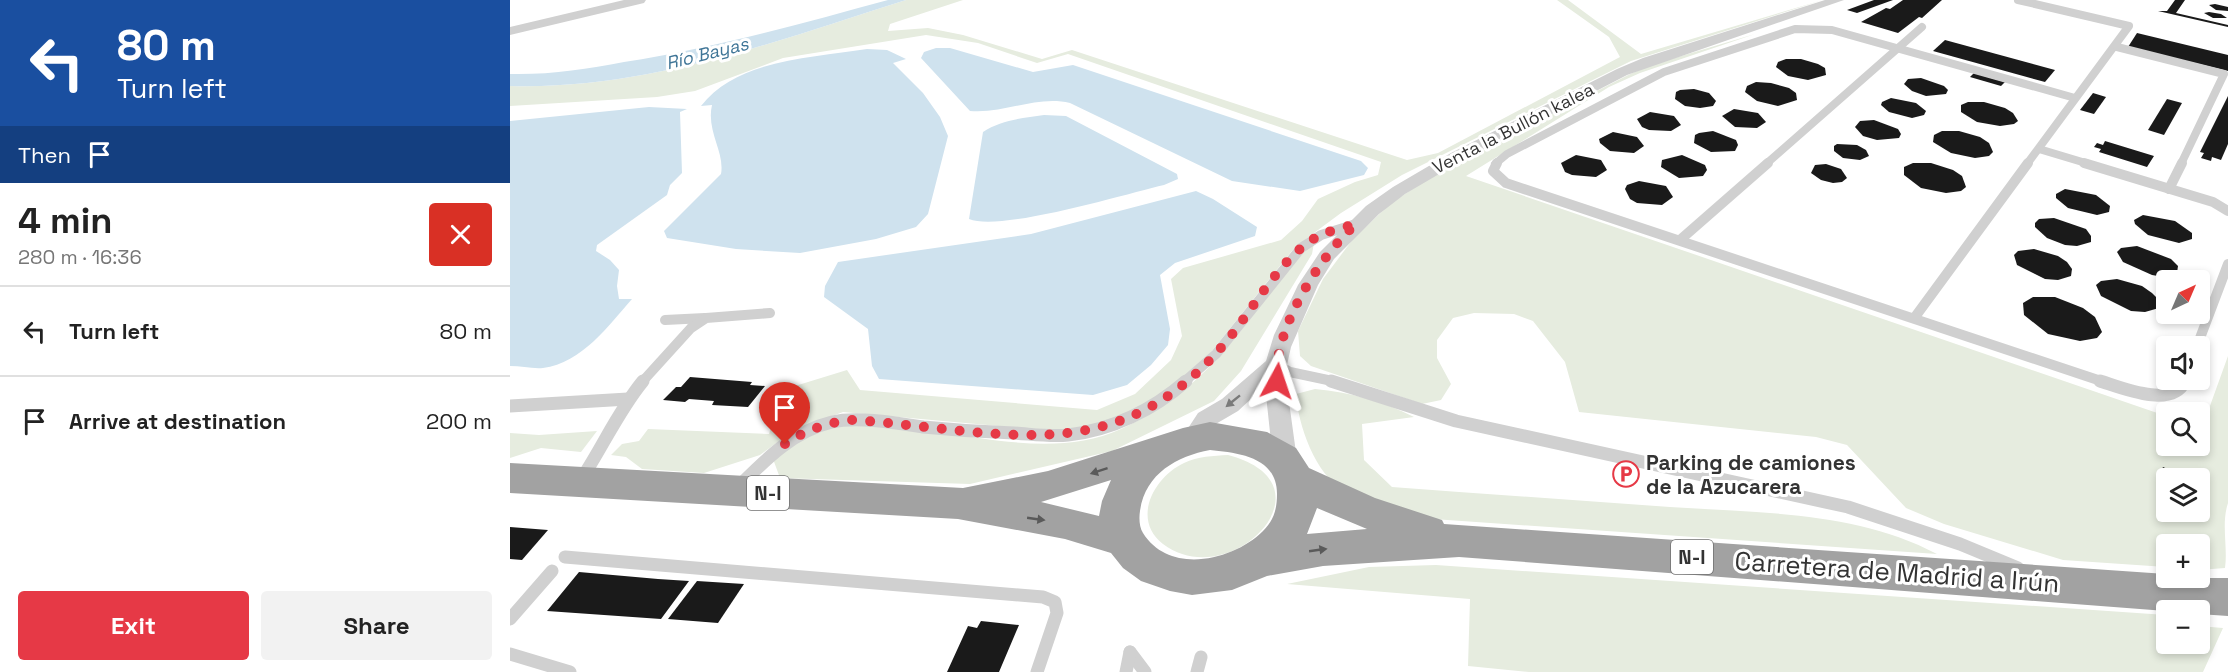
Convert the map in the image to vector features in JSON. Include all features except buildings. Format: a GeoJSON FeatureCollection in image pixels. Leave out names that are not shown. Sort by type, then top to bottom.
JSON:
{"type":"FeatureCollection","features":[{"type":"Feature","properties":{"kind":"highway"},"geometry":{"type":"LineString","coordinates":[[1228,436],[1244,438],[1260,443],[1290,469],[1299,507],[1295,521],[1275,548],[1261,559],[1228,574],[1191,577],[1158,570],[1144,562],[1125,540],[1118,513],[1126,486],[1146,462],[1183,442],[1228,436]]}},
{"type":"Feature","properties":{"kind":"highway","name":"N-I"},"geometry":{"type":"LineString","coordinates":[[958,504],[1048,486],[1183,442]]}},
{"type":"Feature","properties":{"kind":"highway","name":"N-I"},"geometry":{"type":"LineString","coordinates":[[1290,469],[1340,502],[1387,522],[1459,540]]}},
{"type":"Feature","properties":{"kind":"highway","name":"N-I"},"geometry":{"type":"LineString","coordinates":[[510,478],[958,504],[1065,523],[1125,540]]}},
{"type":"Feature","properties":{"kind":"highway","name":"N-I"},"geometry":{"type":"LineString","coordinates":[[1261,559],[1323,549],[1459,540]]}},
{"type":"Feature","properties":{"kind":"highway","name":"Carretera de Madrid a Irún"},"geometry":{"type":"LineString","coordinates":[[1459,540],[2211,596]]}},
{"type":"Feature","properties":{"kind":"street"},"geometry":{"type":"LineString","coordinates":[[510,31],[640,0]]}},
{"type":"Feature","properties":{"kind":"street","name":"Venta la Bullón kalea"},"geometry":{"type":"LineString","coordinates":[[1276,364],[1302,293],[1328,256],[1356,224],[1382,201],[1411,181],[1622,72],[1648,61],[1838,0]]}},
{"type":"Feature","properties":{"kind":"street"},"geometry":{"type":"LineString","coordinates":[[1183,442],[1206,420],[1230,405],[1276,364]]}},
{"type":"Feature","properties":{"kind":"street"},"geometry":{"type":"LineString","coordinates":[[1276,364],[1290,469]]}},
{"type":"Feature","properties":{"kind":"lane"},"geometry":{"type":"LineString","coordinates":[[1915,317],[2117,47],[2129,27],[2018,0]]}},
{"type":"Feature","properties":{"kind":"lane"},"geometry":{"type":"LineString","coordinates":[[1680,240],[1922,27]]}},
{"type":"Feature","properties":{"kind":"lane"},"geometry":{"type":"LineString","coordinates":[[2076,99],[1832,30],[1795,29],[1650,78],[1507,154],[1494,165],[1493,171],[1497,178],[1506,183],[1915,317],[2134,392],[2169,395],[2179,390]]}},
{"type":"Feature","properties":{"kind":"lane"},"geometry":{"type":"LineString","coordinates":[[2117,47],[2224,74],[2169,189]]}},
{"type":"Feature","properties":{"kind":"lane"},"geometry":{"type":"LineString","coordinates":[[2039,149],[2213,202],[2228,211]]}},
{"type":"Feature","properties":{"kind":"lane"},"geometry":{"type":"LineString","coordinates":[[734,492],[774,451],[805,432],[835,421],[886,422],[959,431],[1067,435],[1101,429],[1131,418],[1171,394],[1216,354],[1301,248],[1321,235],[1356,224]]}},
{"type":"Feature","properties":{"kind":"lane"},"geometry":{"type":"LineString","coordinates":[[2201,336],[2228,264]]}},
{"type":"Feature","properties":{"kind":"lane"},"geometry":{"type":"LineString","coordinates":[[665,320],[770,313]]}},
{"type":"Feature","properties":{"kind":"lane"},"geometry":{"type":"LineString","coordinates":[[579,482],[607,440],[628,399],[658,362],[691,328],[706,318]]}},
{"type":"Feature","properties":{"kind":"lane"},"geometry":{"type":"LineString","coordinates":[[1276,364],[1290,372],[1333,381],[1456,421],[1848,507],[1960,544],[2057,584]]}},
{"type":"Feature","properties":{"kind":"lane"},"geometry":{"type":"LineString","coordinates":[[510,406],[628,399]]}},
{"type":"Feature","properties":{"kind":"lane"},"geometry":{"type":"LineString","coordinates":[[565,557],[1043,597],[1055,602],[1057,613],[1037,672]]}},
{"type":"Feature","properties":{"kind":"lane"},"geometry":{"type":"LineString","coordinates":[[510,619],[552,571]]}},
{"type":"Feature","properties":{"kind":"lane"},"geometry":{"type":"LineString","coordinates":[[1126,672],[1130,652],[1145,672]]}},
{"type":"Feature","properties":{"kind":"lane"},"geometry":{"type":"LineString","coordinates":[[510,654],[570,672]]}},
{"type":"Feature","properties":{"kind":"shaded area"},"geometry":{"type":"Polygon","coordinates":[[[906,0],[963,0],[890,24],[888,31],[928,28],[963,35],[1042,59],[1072,50],[1407,160],[1438,153],[1620,57],[1609,37],[1557,0],[1568,0],[1641,54],[1823,0],[1631,61],[1402,175],[1341,213],[1295,247],[1211,352],[1173,386],[1142,409],[1099,427],[1044,430],[843,412],[794,430],[760,455],[704,473],[642,469],[626,457],[611,455],[622,444],[639,441],[648,429],[769,434],[782,390],[847,370],[860,390],[1097,410],[1135,394],[1171,360],[1182,336],[1171,279],[1183,268],[1281,240],[1302,221],[1318,199],[1355,182],[1378,175],[1381,162],[1068,54],[1037,63],[978,43],[926,35],[783,58],[695,91],[657,97],[510,106],[510,86],[561,85],[612,80],[662,71],[760,46],[906,0]]]}},
{"type":"Feature","properties":{"kind":"shaded area"},"geometry":{"type":"Polygon","coordinates":[[[1755,34],[1640,73],[1609,87],[1466,176],[2156,413],[2156,456],[2210,456],[2210,406],[2228,356],[2228,503],[2225,519],[2225,568],[2210,569],[2210,534],[2156,534],[2156,566],[2063,560],[1944,524],[1906,508],[1847,445],[1816,437],[1579,412],[1565,362],[1533,321],[1514,314],[1474,313],[1453,318],[1437,340],[1437,358],[1451,384],[1441,400],[1422,404],[1311,366],[1300,356],[1298,331],[1323,279],[1353,239],[1390,204],[1429,178],[1651,65],[1755,34]]]}},
{"type":"Feature","properties":{"kind":"shaded area"},"geometry":{"type":"Polygon","coordinates":[[[1314,243],[1312,254],[1241,371],[1214,401],[1112,451],[970,484],[780,478],[773,459],[814,434],[842,426],[875,425],[1018,443],[1053,444],[1088,440],[1121,429],[1159,408],[1193,383],[1223,353],[1272,288],[1314,243]]]}},
{"type":"Feature","properties":{"kind":"shaded area"},"geometry":{"type":"Polygon","coordinates":[[[1315,389],[1366,398],[1414,417],[1362,424],[1364,460],[1392,487],[1806,517],[1874,529],[1937,554],[1419,518],[1344,491],[1325,473],[1304,434],[1297,406],[1296,394],[1315,389]]]}},
{"type":"Feature","properties":{"kind":"shaded area"},"geometry":{"type":"Polygon","coordinates":[[[597,431],[581,452],[541,448],[510,458],[510,433],[539,435],[597,431]]]}},
{"type":"Feature","properties":{"kind":"shaded area"},"geometry":{"type":"Polygon","coordinates":[[[1228,455],[1260,469],[1274,488],[1274,509],[1262,529],[1242,546],[1217,556],[1190,556],[1163,544],[1153,534],[1149,523],[1150,499],[1156,488],[1173,469],[1184,463],[1211,456],[1228,455]]]}},
{"type":"Feature","properties":{"kind":"shaded area"},"geometry":{"type":"Polygon","coordinates":[[[1436,565],[2156,614],[2156,654],[2210,654],[2210,627],[2223,628],[2203,672],[1529,672],[1468,666],[1470,599],[1287,584],[1369,567],[1436,565]]]}},
{"type":"Feature","properties":{"kind":"water","name":"Río Bayas"},"geometry":{"type":"Polygon","coordinates":[[[888,0],[906,0],[711,60],[612,80],[561,85],[510,86],[510,74],[567,71],[691,50],[888,0]]]}},
{"type":"Feature","properties":{"kind":"water"},"geometry":{"type":"Polygon","coordinates":[[[936,48],[950,48],[1033,72],[1073,65],[1361,161],[1368,168],[1364,175],[1300,191],[1232,181],[1070,103],[1045,101],[995,110],[970,111],[921,58],[924,52],[936,48]]]}},
{"type":"Feature","properties":{"kind":"water"},"geometry":{"type":"Polygon","coordinates":[[[867,49],[887,50],[906,59],[893,63],[923,93],[940,117],[948,136],[928,214],[916,227],[876,239],[800,253],[736,249],[667,238],[664,231],[721,174],[722,166],[711,124],[712,105],[701,106],[716,90],[734,79],[777,63],[867,49]]]}},
{"type":"Feature","properties":{"kind":"water"},"geometry":{"type":"Polygon","coordinates":[[[649,107],[687,109],[680,112],[682,173],[670,185],[667,195],[597,245],[596,251],[610,260],[619,270],[617,286],[619,299],[632,299],[594,341],[570,359],[543,368],[510,366],[510,121],[649,107]]]}},
{"type":"Feature","properties":{"kind":"water"},"geometry":{"type":"Polygon","coordinates":[[[1044,115],[1066,116],[1177,174],[1178,179],[1164,185],[1094,203],[1034,216],[985,222],[969,219],[983,132],[1005,122],[1044,115]]]}},
{"type":"Feature","properties":{"kind":"water"},"geometry":{"type":"Polygon","coordinates":[[[1196,191],[1257,227],[1255,236],[1175,263],[1160,275],[1170,329],[1168,345],[1151,365],[1127,385],[1093,395],[879,379],[872,366],[868,329],[824,297],[825,286],[838,262],[1031,234],[1196,191]]]}},
{"type":"Feature","properties":{"kind":"place","name":"Parking de camiones de la Azucarera"},"geometry":{"type":"Point","coordinates":[1626,474]}},
{"type":"Feature","properties":{"kind":"route"},"geometry":{"type":"LineString","coordinates":[[785,444],[813,428],[835,421],[886,422],[959,431],[1067,435],[1101,429],[1131,418],[1171,394],[1216,354],[1301,248],[1321,235],[1356,224],[1328,256],[1302,293],[1276,364],[1277,381]]}}]}
